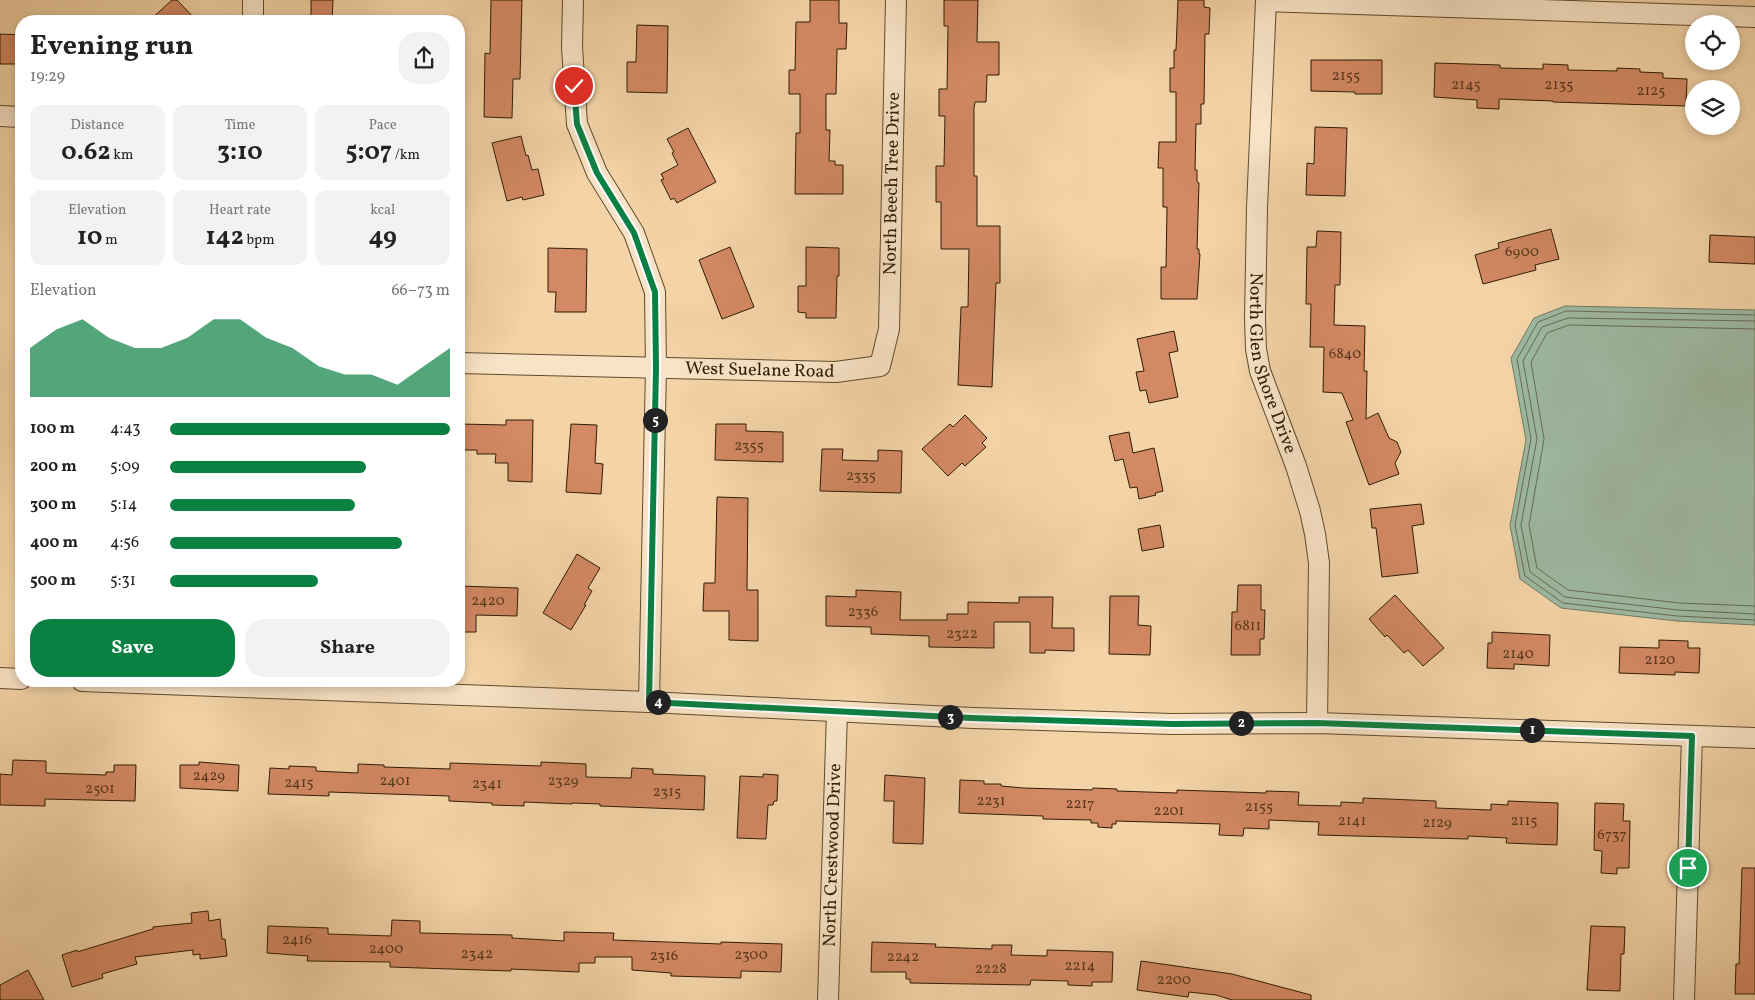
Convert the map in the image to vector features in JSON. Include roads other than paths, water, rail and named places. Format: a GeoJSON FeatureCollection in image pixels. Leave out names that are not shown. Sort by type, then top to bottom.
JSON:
{"type":"FeatureCollection","features":[{"type":"Feature","properties":{"kind":"street"},"geometry":{"type":"LineString","coordinates":[[253,0],[253,15]]}},
{"type":"Feature","properties":{"kind":"street"},"geometry":{"type":"LineString","coordinates":[[573,0],[572,47],[577,124],[597,173],[634,233],[655,292],[656,368],[649,702]]}},
{"type":"Feature","properties":{"kind":"street","name":"North Beech Tree Drive"},"geometry":{"type":"LineString","coordinates":[[880,366],[889,329],[896,0]]}},
{"type":"Feature","properties":{"kind":"street"},"geometry":{"type":"LineString","coordinates":[[1266,0],[1755,17]]}},
{"type":"Feature","properties":{"kind":"street","name":"North Glen Shore Drive"},"geometry":{"type":"LineString","coordinates":[[1266,0],[1257,208],[1254,319],[1256,349],[1260,371],[1296,466],[1316,534],[1319,563],[1317,723]]}},
{"type":"Feature","properties":{"kind":"street"},"geometry":{"type":"LineString","coordinates":[[0,116],[15,117]]}},
{"type":"Feature","properties":{"kind":"street","name":"West Suelane Road"},"geometry":{"type":"LineString","coordinates":[[465,362],[836,372],[880,366]]}},
{"type":"Feature","properties":{"kind":"street"},"geometry":{"type":"LineString","coordinates":[[0,678],[15,679]]}},
{"type":"Feature","properties":{"kind":"street"},"geometry":{"type":"LineString","coordinates":[[307,687],[972,718],[1162,724],[1317,723],[1755,738]]}},
{"type":"Feature","properties":{"kind":"street","name":"North Crestwood Drive"},"geometry":{"type":"LineString","coordinates":[[828,1000],[837,711]]}},
{"type":"Feature","properties":{"kind":"street"},"geometry":{"type":"LineString","coordinates":[[1684,1000],[1692,736]]}},
{"type":"Feature","properties":{"kind":"water"},"geometry":{"type":"Polygon","coordinates":[[[1565,306],[1755,310],[1755,625],[1677,621],[1561,608],[1520,579],[1510,525],[1526,440],[1511,358],[1534,318],[1565,306]]]}}]}
